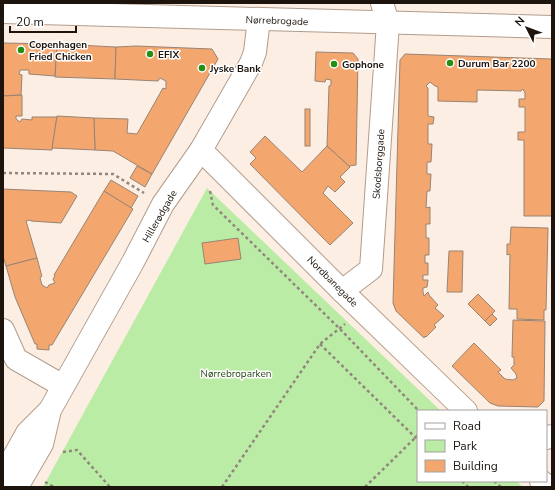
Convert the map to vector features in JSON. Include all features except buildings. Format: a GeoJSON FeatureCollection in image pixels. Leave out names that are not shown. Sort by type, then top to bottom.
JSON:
{"type":"FeatureCollection","features":[{"type":"Feature","properties":{"kind":"street","name":"Nørrebrogade"},"geometry":{"type":"LineString","coordinates":[[3,12],[259,20],[385,13],[552,27]]}},
{"type":"Feature","properties":{"kind":"street","name":"Skodsborggade"},"geometry":{"type":"LineString","coordinates":[[342,291],[371,269],[385,13]]}},
{"type":"Feature","properties":{"kind":"street","name":"Hillerødgade"},"geometry":{"type":"LineString","coordinates":[[3,476],[27,433],[50,410],[133,262],[163,204],[201,150],[251,63],[255,52],[259,20]]}},
{"type":"Feature","properties":{"kind":"street","name":"Nordbanegade"},"geometry":{"type":"LineString","coordinates":[[201,150],[342,291],[465,410]]}},
{"type":"Feature","properties":{"kind":"street"},"geometry":{"type":"LineString","coordinates":[[5,341],[16,359],[64,386]]}},
{"type":"Feature","properties":{"kind":"street","name":"Hillerødgade"},"geometry":{"type":"LineString","coordinates":[[17,487],[42,444],[50,410]]}},
{"type":"Feature","properties":{"kind":"path"},"geometry":{"type":"LineString","coordinates":[[3,173],[113,174],[163,204]]}},
{"type":"Feature","properties":{"kind":"path"},"geometry":{"type":"LineString","coordinates":[[209,185],[213,205],[340,329],[418,410]]}},
{"type":"Feature","properties":{"kind":"path"},"geometry":{"type":"LineString","coordinates":[[222,487],[320,344],[340,329]]}},
{"type":"Feature","properties":{"kind":"path"},"geometry":{"type":"LineString","coordinates":[[320,344],[415,437],[364,487]]}},
{"type":"Feature","properties":{"kind":"path"},"geometry":{"type":"LineString","coordinates":[[34,456],[77,450],[110,487]]}},
{"type":"Feature","properties":{"kind":"green space","name":"Nørrebroparken"},"geometry":{"type":"Polygon","coordinates":[[[207,188],[440,410],[417,410],[417,482],[517,482],[523,487],[43,487],[207,188]]]}},
{"type":"Feature","properties":{"kind":"place","name":"Copenhagen Fried Chicken"},"geometry":{"type":"Point","coordinates":[21,50]}},
{"type":"Feature","properties":{"kind":"place","name":"EFIX"},"geometry":{"type":"Point","coordinates":[150,54]}},
{"type":"Feature","properties":{"kind":"place","name":"Durum Bar 2200"},"geometry":{"type":"Point","coordinates":[450,63]}},
{"type":"Feature","properties":{"kind":"place","name":"Gophone"},"geometry":{"type":"Point","coordinates":[334,64]}},
{"type":"Feature","properties":{"kind":"place","name":"Jyske Bank"},"geometry":{"type":"Point","coordinates":[202,68]}}]}
